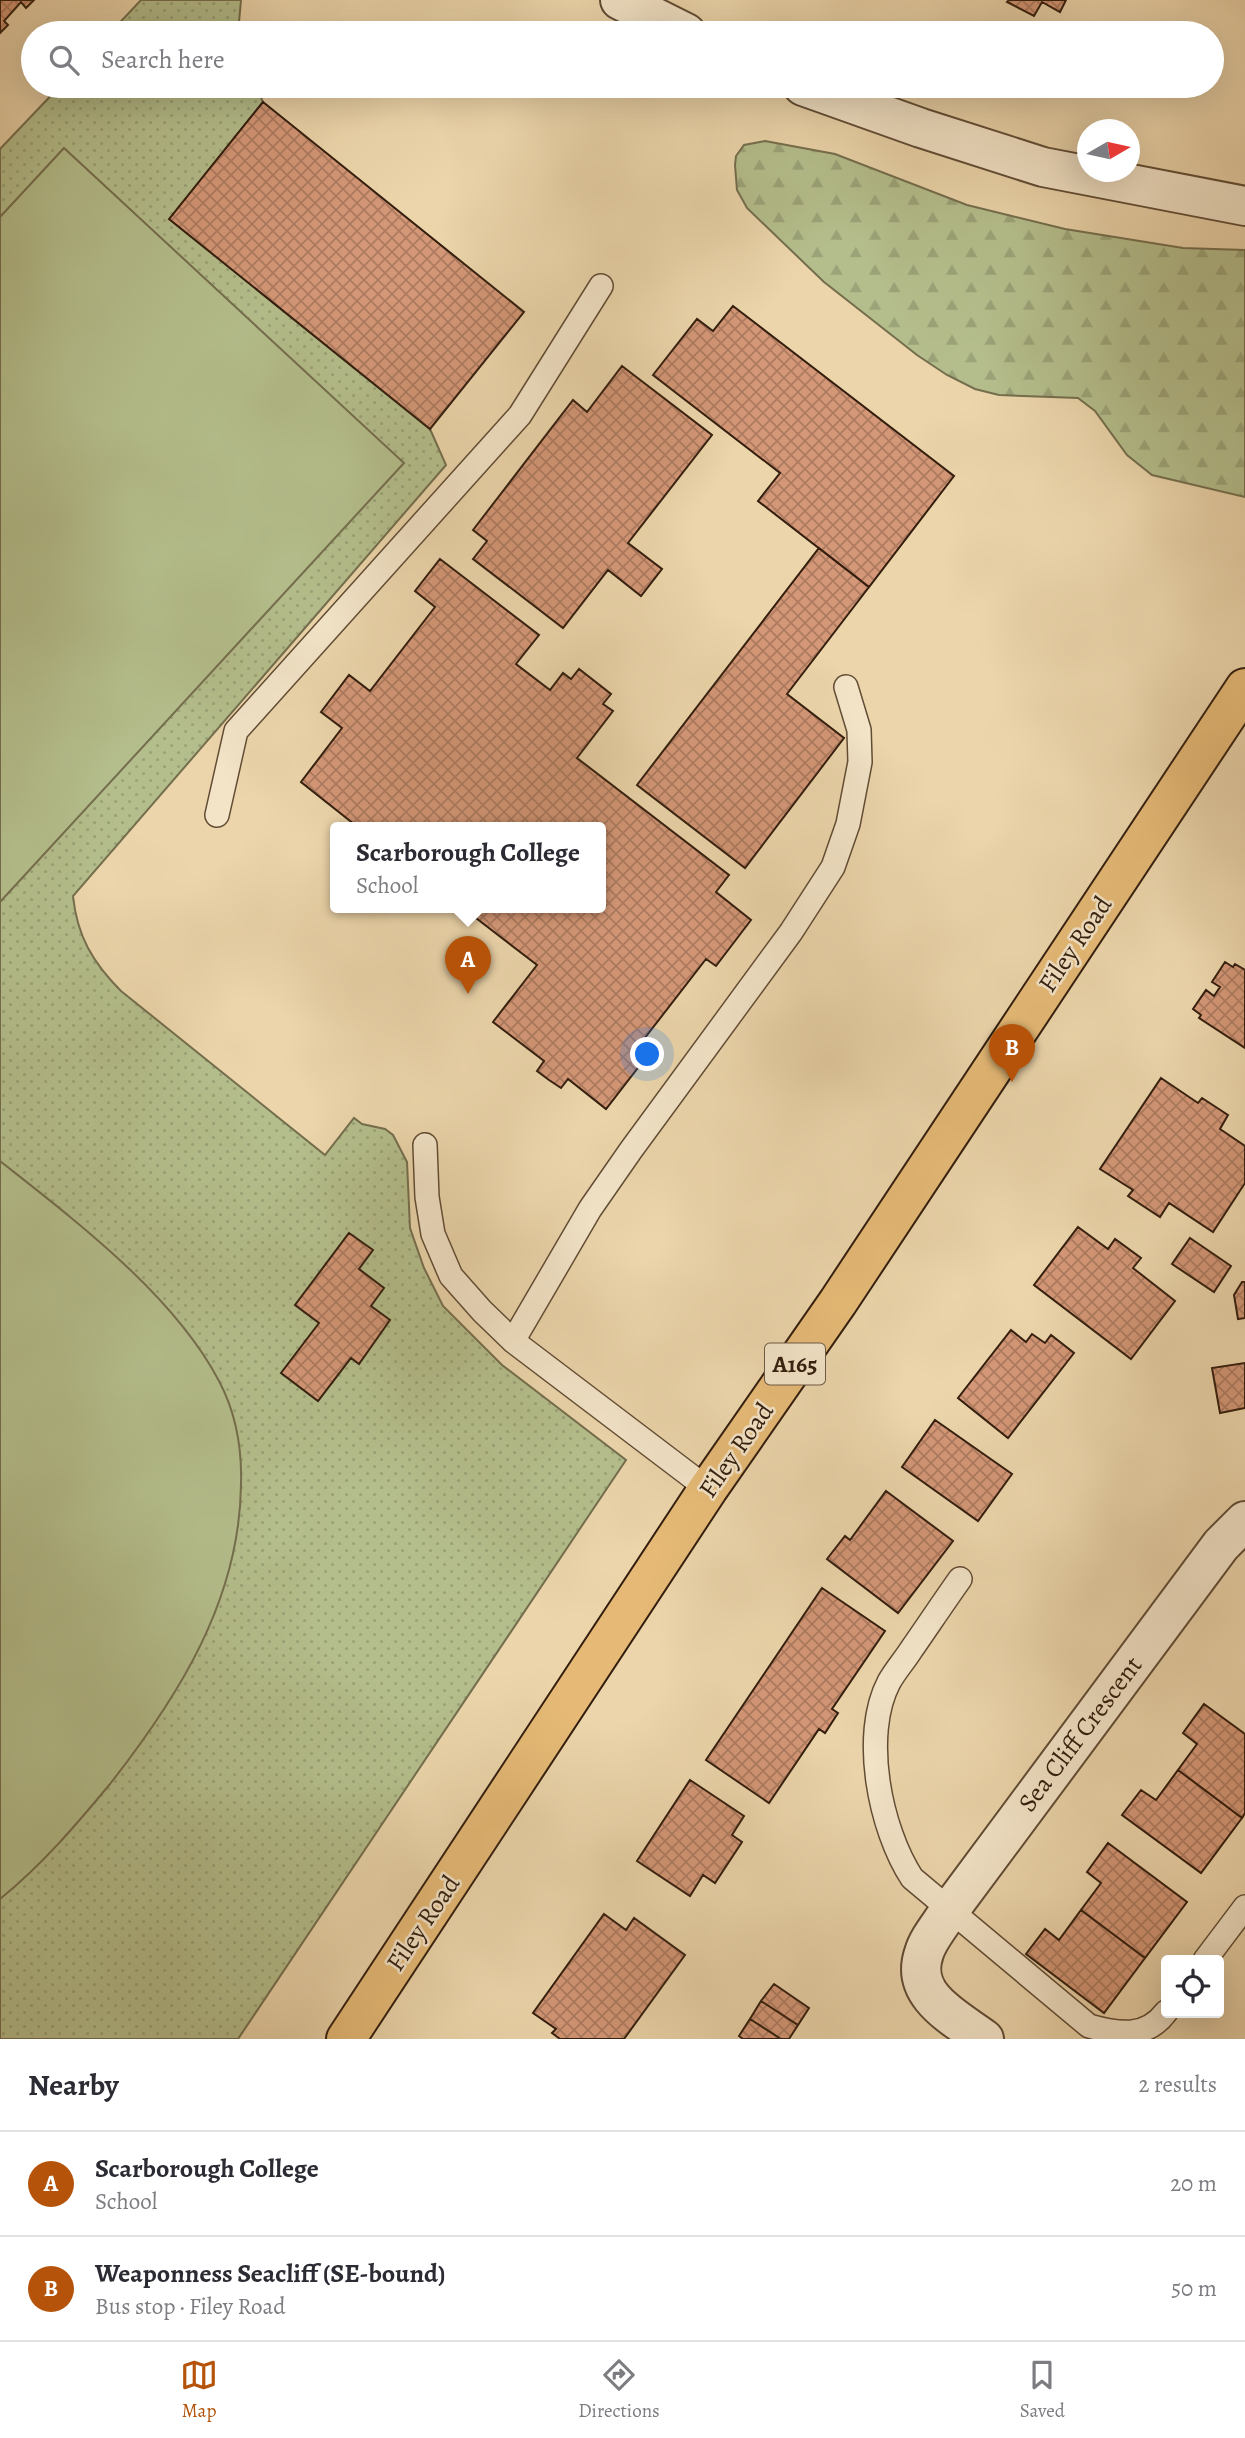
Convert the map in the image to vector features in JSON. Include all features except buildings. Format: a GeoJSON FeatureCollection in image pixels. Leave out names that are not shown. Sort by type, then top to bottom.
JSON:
{"type":"FeatureCollection","features":[{"type":"Feature","properties":{"kind":"highway","name":"Filey Road"},"geometry":{"type":"LineString","coordinates":[[346,2039],[708,1489],[838,1302],[1245,688]]}},
{"type":"Feature","properties":{"kind":"street"},"geometry":{"type":"LineString","coordinates":[[620,0],[662,21]]}},
{"type":"Feature","properties":{"kind":"street"},"geometry":{"type":"LineString","coordinates":[[836,98],[1043,167],[1245,206]]}},
{"type":"Feature","properties":{"kind":"street","name":"Sea Cliff Crescent"},"geometry":{"type":"LineString","coordinates":[[984,2039],[930,1998],[921,1979],[923,1953],[949,1911],[1221,1545],[1245,1521]]}},
{"type":"Feature","properties":{"kind":"lane"},"geometry":{"type":"LineString","coordinates":[[217,815],[236,731],[520,415],[601,286]]}},
{"type":"Feature","properties":{"kind":"lane"},"geometry":{"type":"LineString","coordinates":[[513,1341],[590,1209],[791,932],[833,867],[848,824],[860,762],[859,730],[846,687]]}},
{"type":"Feature","properties":{"kind":"lane"},"geometry":{"type":"LineString","coordinates":[[425,1145],[426,1197],[433,1234],[451,1276],[513,1341],[708,1489]]}},
{"type":"Feature","properties":{"kind":"lane"},"geometry":{"type":"LineString","coordinates":[[960,1579],[889,1682],[881,1704],[876,1730],[878,1776],[885,1820],[892,1841],[912,1878],[1089,2026],[1113,2033],[1138,2034],[1161,2018]]}},
{"type":"Feature","properties":{"kind":"lane"},"geometry":{"type":"LineString","coordinates":[[1209,1955],[1245,1907]]}},
{"type":"Feature","properties":{"kind":"green space"},"geometry":{"type":"Polygon","coordinates":[[[141,0],[241,0],[239,21],[121,21],[141,0]]]}},
{"type":"Feature","properties":{"kind":"green space"},"geometry":{"type":"Polygon","coordinates":[[[49,98],[261,98],[263,102],[170,219],[430,429],[446,465],[73,896],[75,910],[88,948],[102,970],[121,991],[325,1155],[354,1118],[362,1124],[385,1129],[393,1135],[407,1162],[410,1228],[424,1268],[443,1306],[502,1365],[626,1460],[238,2039],[0,2039],[0,149],[49,98]]]}},
{"type":"Feature","properties":{"kind":"green space"},"geometry":{"type":"Polygon","coordinates":[[[765,141],[835,154],[967,205],[1065,229],[1183,248],[1245,250],[1245,497],[1152,475],[1127,455],[1095,411],[1078,398],[999,395],[975,389],[917,355],[824,282],[747,208],[737,190],[736,156],[744,145],[765,141]]]}},
{"type":"Feature","properties":{"kind":"green space"},"geometry":{"type":"Polygon","coordinates":[[[64,148],[404,463],[0,902],[0,217],[64,148]]]}},
{"type":"Feature","properties":{"kind":"green space"},"geometry":{"type":"Polygon","coordinates":[[[0,1161],[121,1261],[150,1289],[200,1349],[230,1406],[239,1444],[241,1484],[238,1526],[230,1567],[201,1644],[182,1681],[110,1784],[44,1858],[0,1899],[0,1161]]]}},
{"type":"Feature","properties":{"kind":"place","name":"Scarborough College"},"geometry":{"type":"Point","coordinates":[468,994]}},
{"type":"Feature","properties":{"kind":"place","name":"Weaponness Seacliff (SE-bound)"},"geometry":{"type":"Point","coordinates":[1012,1082]}}]}
